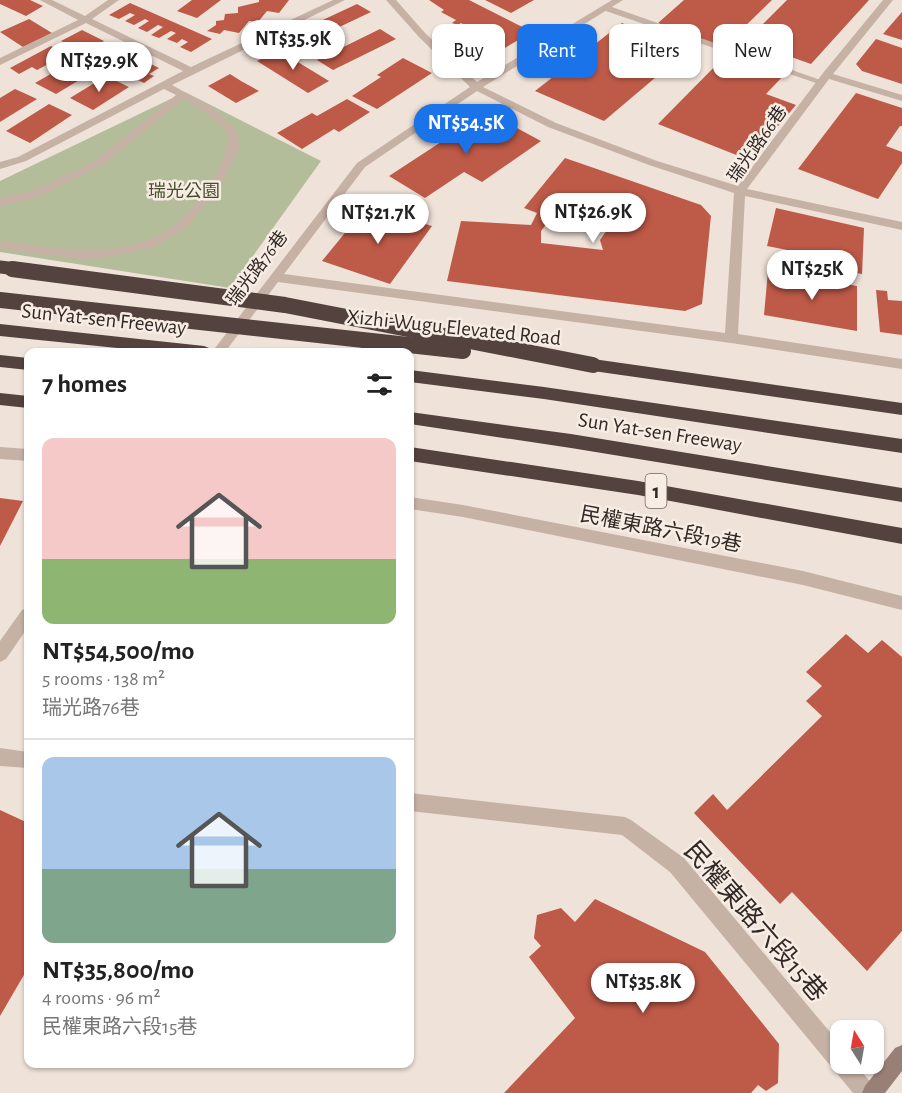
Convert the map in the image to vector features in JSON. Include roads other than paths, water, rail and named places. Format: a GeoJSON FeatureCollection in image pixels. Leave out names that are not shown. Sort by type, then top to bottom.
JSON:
{"type":"FeatureCollection","features":[{"type":"Feature","properties":{"kind":"highway"},"geometry":{"type":"LineString","coordinates":[[0,267],[252,299],[593,366]]}},
{"type":"Feature","properties":{"kind":"highway","name":"Xizhi-Wugu Elevated Road"},"geometry":{"type":"LineString","coordinates":[[0,300],[593,366],[902,409]]}},
{"type":"Feature","properties":{"kind":"highway","name":"Sun Yat-sen Freeway"},"geometry":{"type":"LineString","coordinates":[[0,330],[167,348]]}},
{"type":"Feature","properties":{"kind":"highway"},"geometry":{"type":"LineString","coordinates":[[0,361],[24,364]]}},
{"type":"Feature","properties":{"kind":"highway","name":"Sun Yat-sen Freeway"},"geometry":{"type":"LineString","coordinates":[[414,377],[543,393],[901,446]]}},
{"type":"Feature","properties":{"kind":"highway"},"geometry":{"type":"LineString","coordinates":[[0,399],[24,402]]}},
{"type":"Feature","properties":{"kind":"highway","name":"Sun Yat-sen Freeway"},"geometry":{"type":"LineString","coordinates":[[414,419],[571,441],[902,495]]}},
{"type":"Feature","properties":{"kind":"highway","name":"1"},"geometry":{"type":"LineString","coordinates":[[414,455],[638,488],[902,536]]}},
{"type":"Feature","properties":{"kind":"main road"},"geometry":{"type":"LineString","coordinates":[[872,1093],[902,1055]]}},
{"type":"Feature","properties":{"kind":"street"},"geometry":{"type":"LineString","coordinates":[[45,0],[191,71]]}},
{"type":"Feature","properties":{"kind":"street"},"geometry":{"type":"LineString","coordinates":[[0,62],[87,19],[114,0]]}},
{"type":"Feature","properties":{"kind":"street"},"geometry":{"type":"LineString","coordinates":[[0,166],[22,159],[191,71],[340,0]]}},
{"type":"Feature","properties":{"kind":"street"},"geometry":{"type":"LineString","coordinates":[[391,0],[422,35],[476,87],[552,125],[653,163],[740,191],[902,226]]}},
{"type":"Feature","properties":{"kind":"street","name":"瑞光路76巷"},"geometry":{"type":"LineString","coordinates":[[221,348],[361,165],[476,87],[618,0]]}},
{"type":"Feature","properties":{"kind":"street","name":"瑞光路66巷"},"geometry":{"type":"LineString","coordinates":[[731,338],[740,191],[824,79],[888,0]]}},
{"type":"Feature","properties":{"kind":"street"},"geometry":{"type":"LineString","coordinates":[[824,79],[902,98]]}},
{"type":"Feature","properties":{"kind":"street"},"geometry":{"type":"LineString","coordinates":[[0,246],[90,256],[148,245],[182,225],[215,186],[234,148],[233,130],[218,115],[164,86]]}},
{"type":"Feature","properties":{"kind":"street"},"geometry":{"type":"LineString","coordinates":[[0,202],[34,194],[98,164],[183,95]]}},
{"type":"Feature","properties":{"kind":"street"},"geometry":{"type":"LineString","coordinates":[[274,277],[731,338],[902,364]]}},
{"type":"Feature","properties":{"kind":"street"},"geometry":{"type":"LineString","coordinates":[[0,453],[24,455]]}},
{"type":"Feature","properties":{"kind":"street","name":"民權東路六段19巷"},"geometry":{"type":"LineString","coordinates":[[414,504],[463,511],[802,578],[902,603]]}},
{"type":"Feature","properties":{"kind":"street"},"geometry":{"type":"LineString","coordinates":[[0,654],[24,621]]}},
{"type":"Feature","properties":{"kind":"street"},"geometry":{"type":"LineString","coordinates":[[0,757],[24,760]]}},
{"type":"Feature","properties":{"kind":"street","name":"民權東路六段15巷"},"geometry":{"type":"LineString","coordinates":[[414,802],[625,826],[677,865],[830,1049]]}},
{"type":"Feature","properties":{"kind":"street","name":"民權東路六段15巷"},"geometry":{"type":"LineString","coordinates":[[851,1074],[867,1093]]}},
{"type":"Feature","properties":{"kind":"lane"},"geometry":{"type":"LineString","coordinates":[[606,8],[824,79]]}},
{"type":"Feature","properties":{"kind":"park label","name":"瑞光公園"},"geometry":{"type":"Point","coordinates":[184,191]}}]}
